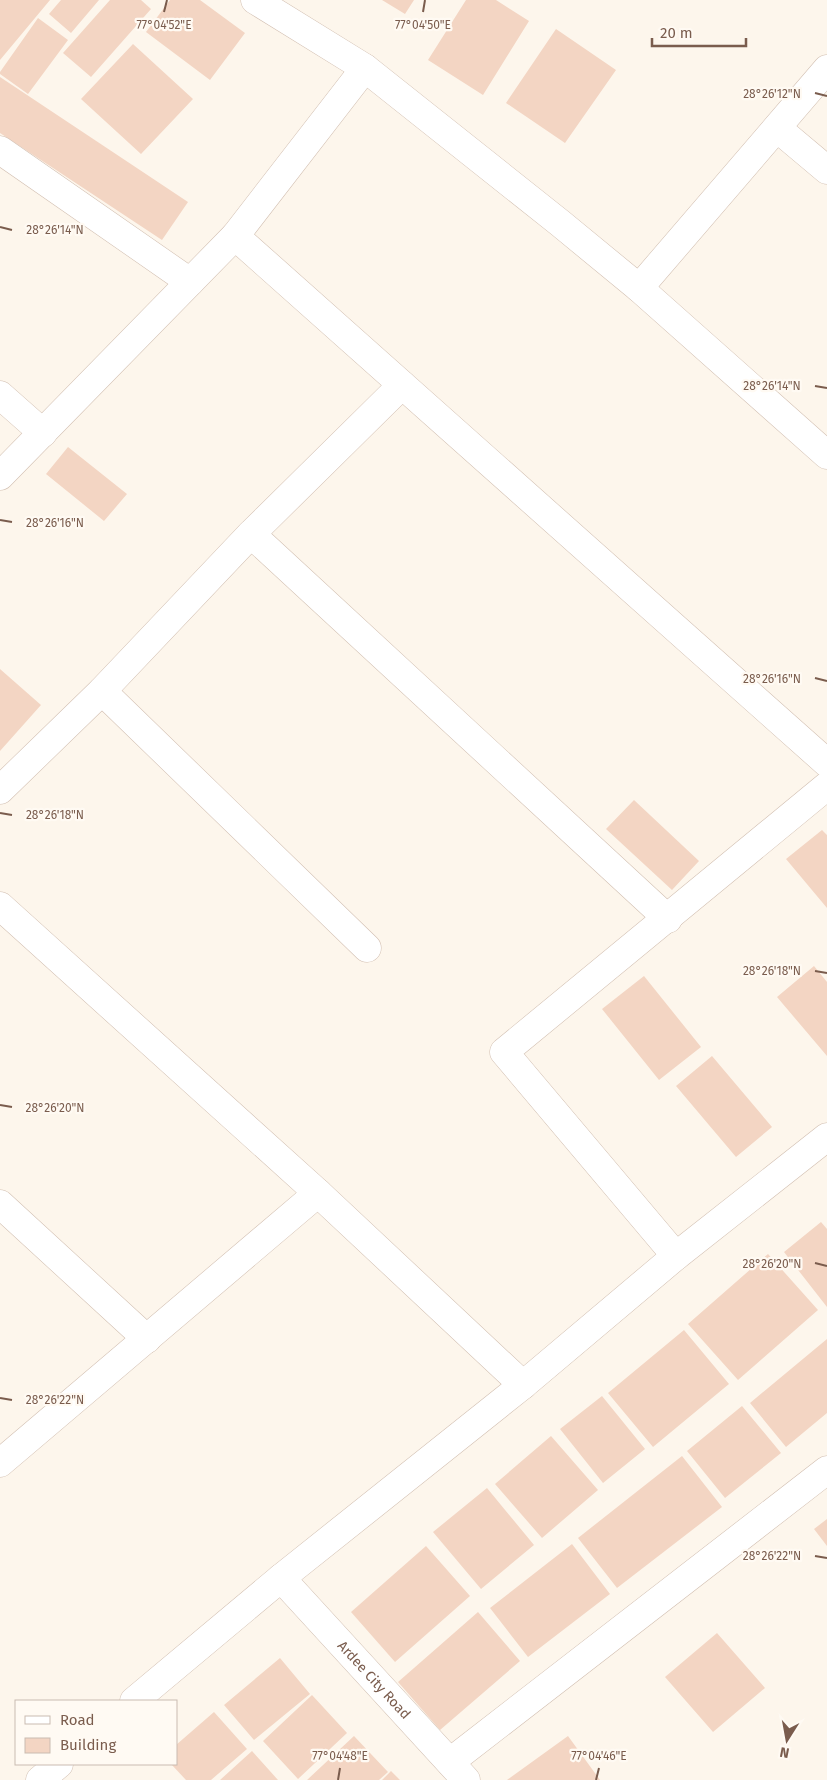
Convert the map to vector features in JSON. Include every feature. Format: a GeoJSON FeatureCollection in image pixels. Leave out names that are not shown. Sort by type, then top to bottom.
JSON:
{"type":"FeatureCollection","features":[{"type":"Feature","properties":{"kind":"street"},"geometry":{"type":"LineString","coordinates":[[255,0],[365,68],[639,288],[827,455]]}},
{"type":"Feature","properties":{"kind":"street"},"geometry":{"type":"LineString","coordinates":[[0,476],[236,236],[365,68]]}},
{"type":"Feature","properties":{"kind":"street"},"geometry":{"type":"LineString","coordinates":[[639,288],[827,68]]}},
{"type":"Feature","properties":{"kind":"street"},"geometry":{"type":"LineString","coordinates":[[777,128],[827,170]]}},
{"type":"Feature","properties":{"kind":"street"},"geometry":{"type":"LineString","coordinates":[[0,150],[190,282]]}},
{"type":"Feature","properties":{"kind":"street"},"geometry":{"type":"LineString","coordinates":[[236,236],[827,764]]}},
{"type":"Feature","properties":{"kind":"street"},"geometry":{"type":"LineString","coordinates":[[0,790],[102,691],[251,534],[402,384]]}},
{"type":"Feature","properties":{"kind":"street"},"geometry":{"type":"LineString","coordinates":[[0,395],[43,432]]}},
{"type":"Feature","properties":{"kind":"street"},"geometry":{"type":"LineString","coordinates":[[251,534],[668,918]]}},
{"type":"Feature","properties":{"kind":"street"},"geometry":{"type":"LineString","coordinates":[[102,691],[367,948]]}},
{"type":"Feature","properties":{"kind":"street"},"geometry":{"type":"LineString","coordinates":[[676,1256],[504,1052],[827,786]]}},
{"type":"Feature","properties":{"kind":"street"},"geometry":{"type":"LineString","coordinates":[[0,906],[318,1193],[523,1385]]}},
{"type":"Feature","properties":{"kind":"street"},"geometry":{"type":"LineString","coordinates":[[135,1700],[281,1578],[523,1385],[676,1256],[827,1137]]}},
{"type":"Feature","properties":{"kind":"street"},"geometry":{"type":"LineString","coordinates":[[0,1463],[318,1193]]}},
{"type":"Feature","properties":{"kind":"street"},"geometry":{"type":"LineString","coordinates":[[0,1204],[147,1339]]}},
{"type":"Feature","properties":{"kind":"street"},"geometry":{"type":"LineString","coordinates":[[458,1771],[827,1470]]}},
{"type":"Feature","properties":{"kind":"street","name":"Ardee City Road"},"geometry":{"type":"LineString","coordinates":[[281,1578],[458,1771]]}},
{"type":"Feature","properties":{"kind":"street"},"geometry":{"type":"LineString","coordinates":[[40,1780],[58,1765]]}},
{"type":"Feature","properties":{"kind":"building"},"geometry":{"type":"Polygon","coordinates":[[[0,0],[50,0],[0,60],[0,0]]]}},
{"type":"Feature","properties":{"kind":"building"},"geometry":{"type":"Polygon","coordinates":[[[61,0],[99,0],[71,33],[49,14],[61,0]]]}},
{"type":"Feature","properties":{"kind":"building"},"geometry":{"type":"Polygon","coordinates":[[[110,0],[141,0],[151,9],[91,77],[63,53],[110,0]]]}},
{"type":"Feature","properties":{"kind":"building"},"geometry":{"type":"Polygon","coordinates":[[[170,0],[200,0],[245,33],[210,80],[146,32],[170,0]]]}},
{"type":"Feature","properties":{"kind":"building"},"geometry":{"type":"Polygon","coordinates":[[[382,0],[414,0],[405,14],[382,0]]]}},
{"type":"Feature","properties":{"kind":"building"},"geometry":{"type":"Polygon","coordinates":[[[466,0],[496,0],[529,21],[483,95],[428,60],[466,0]]]}},
{"type":"Feature","properties":{"kind":"building"},"geometry":{"type":"Polygon","coordinates":[[[38,18],[68,40],[28,94],[0,74],[0,72],[38,18]]]}},
{"type":"Feature","properties":{"kind":"building"},"geometry":{"type":"Polygon","coordinates":[[[556,29],[616,70],[565,143],[506,103],[556,29]]]}},
{"type":"Feature","properties":{"kind":"building"},"geometry":{"type":"Polygon","coordinates":[[[133,44],[193,99],[141,154],[81,99],[133,44]]]}},
{"type":"Feature","properties":{"kind":"building"},"geometry":{"type":"Polygon","coordinates":[[[0,77],[188,202],[162,240],[0,133],[0,77]]]}},
{"type":"Feature","properties":{"kind":"building"},"geometry":{"type":"Polygon","coordinates":[[[68,447],[127,494],[104,521],[46,474],[68,447]]]}},
{"type":"Feature","properties":{"kind":"building"},"geometry":{"type":"Polygon","coordinates":[[[0,669],[41,705],[0,751],[0,669]]]}},
{"type":"Feature","properties":{"kind":"building"},"geometry":{"type":"Polygon","coordinates":[[[634,800],[699,861],[672,890],[606,829],[634,800]]]}},
{"type":"Feature","properties":{"kind":"building"},"geometry":{"type":"Polygon","coordinates":[[[822,830],[827,835],[827,908],[786,859],[822,830]]]}},
{"type":"Feature","properties":{"kind":"building"},"geometry":{"type":"Polygon","coordinates":[[[814,966],[827,982],[827,1056],[777,997],[814,966]]]}},
{"type":"Feature","properties":{"kind":"building"},"geometry":{"type":"Polygon","coordinates":[[[644,976],[701,1047],[659,1080],[602,1009],[644,976]]]}},
{"type":"Feature","properties":{"kind":"building"},"geometry":{"type":"Polygon","coordinates":[[[712,1056],[772,1127],[736,1157],[676,1086],[712,1056]]]}},
{"type":"Feature","properties":{"kind":"building"},"geometry":{"type":"Polygon","coordinates":[[[821,1222],[827,1229],[827,1307],[784,1252],[821,1222]]]}},
{"type":"Feature","properties":{"kind":"building"},"geometry":{"type":"Polygon","coordinates":[[[768,1254],[818,1310],[738,1380],[688,1324],[768,1254]]]}},
{"type":"Feature","properties":{"kind":"building"},"geometry":{"type":"Polygon","coordinates":[[[684,1330],[729,1384],[653,1447],[608,1393],[684,1330]]]}},
{"type":"Feature","properties":{"kind":"building"},"geometry":{"type":"Polygon","coordinates":[[[827,1339],[827,1413],[786,1447],[750,1403],[827,1339]]]}},
{"type":"Feature","properties":{"kind":"building"},"geometry":{"type":"Polygon","coordinates":[[[602,1396],[645,1449],[603,1483],[560,1429],[602,1396]]]}},
{"type":"Feature","properties":{"kind":"building"},"geometry":{"type":"Polygon","coordinates":[[[742,1406],[781,1453],[725,1498],[687,1451],[742,1406]]]}},
{"type":"Feature","properties":{"kind":"building"},"geometry":{"type":"Polygon","coordinates":[[[551,1436],[598,1490],[542,1538],[495,1484],[551,1436]]]}},
{"type":"Feature","properties":{"kind":"building"},"geometry":{"type":"Polygon","coordinates":[[[682,1456],[722,1507],[617,1588],[578,1538],[682,1456]]]}},
{"type":"Feature","properties":{"kind":"building"},"geometry":{"type":"Polygon","coordinates":[[[487,1488],[534,1545],[481,1589],[433,1532],[487,1488]]]}},
{"type":"Feature","properties":{"kind":"building"},"geometry":{"type":"Polygon","coordinates":[[[827,1519],[827,1546],[814,1529],[827,1519]]]}},
{"type":"Feature","properties":{"kind":"building"},"geometry":{"type":"Polygon","coordinates":[[[572,1544],[610,1594],[528,1657],[490,1608],[572,1544]]]}},
{"type":"Feature","properties":{"kind":"building"},"geometry":{"type":"Polygon","coordinates":[[[426,1546],[470,1596],[395,1662],[351,1612],[426,1546]]]}},
{"type":"Feature","properties":{"kind":"building"},"geometry":{"type":"Polygon","coordinates":[[[478,1612],[520,1661],[440,1730],[398,1682],[478,1612]]]}},
{"type":"Feature","properties":{"kind":"building"},"geometry":{"type":"Polygon","coordinates":[[[717,1633],[765,1688],[713,1732],[665,1677],[717,1633]]]}},
{"type":"Feature","properties":{"kind":"building"},"geometry":{"type":"Polygon","coordinates":[[[280,1658],[310,1694],[254,1740],[224,1705],[280,1658]]]}},
{"type":"Feature","properties":{"kind":"building"},"geometry":{"type":"Polygon","coordinates":[[[312,1695],[347,1733],[298,1779],[263,1741],[312,1695]]]}},
{"type":"Feature","properties":{"kind":"building"},"geometry":{"type":"Polygon","coordinates":[[[214,1712],[247,1749],[211,1780],[186,1780],[172,1765],[178,1765],[178,1743],[214,1712]]]}},
{"type":"Feature","properties":{"kind":"building"},"geometry":{"type":"Polygon","coordinates":[[[354,1736],[388,1772],[379,1780],[307,1780],[354,1736]]]}},
{"type":"Feature","properties":{"kind":"building"},"geometry":{"type":"Polygon","coordinates":[[[568,1736],[600,1780],[507,1780],[568,1736]]]}},
{"type":"Feature","properties":{"kind":"building"},"geometry":{"type":"Polygon","coordinates":[[[252,1751],[278,1780],[220,1780],[252,1751]]]}},
{"type":"Feature","properties":{"kind":"building"},"geometry":{"type":"Polygon","coordinates":[[[391,1771],[400,1780],[382,1780],[391,1771]]]}}]}
